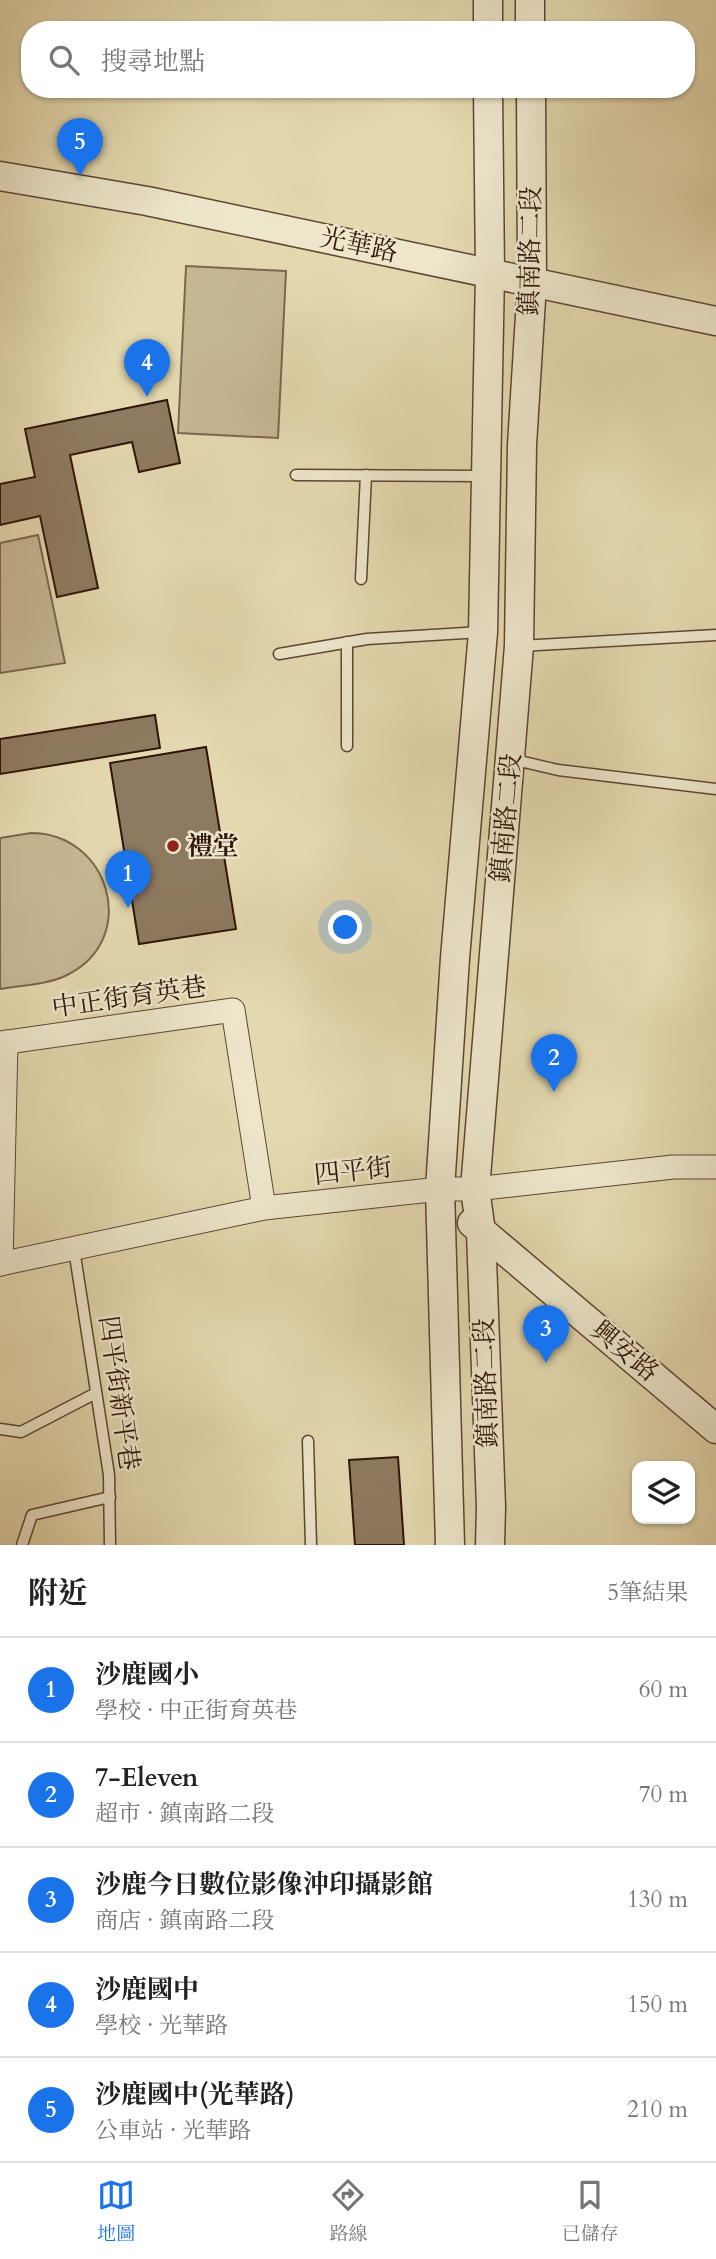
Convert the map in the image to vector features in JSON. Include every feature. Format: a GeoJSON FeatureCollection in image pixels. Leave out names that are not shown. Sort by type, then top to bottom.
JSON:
{"type":"FeatureCollection","features":[{"type":"Feature","properties":{"kind":"street"},"geometry":{"type":"LineString","coordinates":[[488,0],[488,21]]}},
{"type":"Feature","properties":{"kind":"street"},"geometry":{"type":"LineString","coordinates":[[530,0],[530,21]]}},
{"type":"Feature","properties":{"kind":"street","name":"鎮南路二段"},"geometry":{"type":"LineString","coordinates":[[450,1545],[440,1189],[454,958],[483,632],[490,273],[488,98]]}},
{"type":"Feature","properties":{"kind":"street","name":"鎮南路二段"},"geometry":{"type":"LineString","coordinates":[[490,1545],[481,1232],[475,1189],[519,646],[522,445],[532,283],[531,98]]}},
{"type":"Feature","properties":{"kind":"street","name":"光華路"},"geometry":{"type":"LineString","coordinates":[[0,176],[146,201],[716,321]]}},
{"type":"Feature","properties":{"kind":"street","name":"中正街育英巷"},"geometry":{"type":"LineString","coordinates":[[3,1042],[233,1010],[264,1208]]}},
{"type":"Feature","properties":{"kind":"street"},"geometry":{"type":"LineString","coordinates":[[1,1264],[3,1042]]}},
{"type":"Feature","properties":{"kind":"street","name":"四平街"},"geometry":{"type":"LineString","coordinates":[[1,1264],[264,1208],[440,1189],[475,1189],[673,1167],[716,1167]]}},
{"type":"Feature","properties":{"kind":"street","name":"興安路"},"geometry":{"type":"LineString","coordinates":[[440,1189],[481,1232],[513,1256],[716,1429]]}},
{"type":"Feature","properties":{"kind":"lane"},"geometry":{"type":"LineString","coordinates":[[296,475],[486,475]]}},
{"type":"Feature","properties":{"kind":"lane"},"geometry":{"type":"LineString","coordinates":[[361,579],[366,475]]}},
{"type":"Feature","properties":{"kind":"lane"},"geometry":{"type":"LineString","coordinates":[[279,653],[347,642],[483,632]]}},
{"type":"Feature","properties":{"kind":"lane"},"geometry":{"type":"LineString","coordinates":[[519,646],[716,635]]}},
{"type":"Feature","properties":{"kind":"lane"},"geometry":{"type":"LineString","coordinates":[[347,642],[347,746]]}},
{"type":"Feature","properties":{"kind":"lane"},"geometry":{"type":"LineString","coordinates":[[511,758],[558,770],[716,789]]}},
{"type":"Feature","properties":{"kind":"lane","name":"四平街新平巷"},"geometry":{"type":"LineString","coordinates":[[74,1249],[109,1475],[110,1545]]}},
{"type":"Feature","properties":{"kind":"lane"},"geometry":{"type":"LineString","coordinates":[[0,1429],[21,1432],[96,1393]]}},
{"type":"Feature","properties":{"kind":"lane"},"geometry":{"type":"LineString","coordinates":[[308,1441],[311,1545]]}},
{"type":"Feature","properties":{"kind":"lane"},"geometry":{"type":"LineString","coordinates":[[22,1545],[32,1515],[110,1497]]}},
{"type":"Feature","properties":{"kind":"shaded area"},"geometry":{"type":"Polygon","coordinates":[[[186,266],[286,271],[278,438],[178,433],[186,266]]]}},
{"type":"Feature","properties":{"kind":"shaded area"},"geometry":{"type":"Polygon","coordinates":[[[38,535],[65,663],[0,673],[0,543],[38,535]]]}},
{"type":"Feature","properties":{"kind":"shaded area"},"geometry":{"type":"Polygon","coordinates":[[[31,833],[58,838],[80,850],[96,868],[106,890],[109,913],[104,936],[91,957],[69,974],[44,983],[0,989],[0,838],[31,833]]]}},
{"type":"Feature","properties":{"kind":"building"},"geometry":{"type":"Polygon","coordinates":[[[167,400],[180,463],[139,472],[132,442],[70,455],[98,588],[57,597],[40,516],[0,525],[0,484],[35,477],[25,429],[167,400]]]}},
{"type":"Feature","properties":{"kind":"building"},"geometry":{"type":"Polygon","coordinates":[[[155,715],[160,748],[0,774],[0,739],[155,715]]]}},
{"type":"Feature","properties":{"kind":"building","name":"禮堂"},"geometry":{"type":"Polygon","coordinates":[[[206,747],[236,929],[139,944],[110,763],[206,747]]]}},
{"type":"Feature","properties":{"kind":"building"},"geometry":{"type":"Polygon","coordinates":[[[398,1457],[404,1545],[355,1545],[349,1460],[398,1457]]]}},
{"type":"Feature","properties":{"kind":"place","name":"沙鹿國中(光華路)"},"geometry":{"type":"Point","coordinates":[80,176]}},
{"type":"Feature","properties":{"kind":"place","name":"沙鹿國中"},"geometry":{"type":"Point","coordinates":[147,397]}},
{"type":"Feature","properties":{"kind":"place","name":"禮堂"},"geometry":{"type":"Point","coordinates":[173,846]}},
{"type":"Feature","properties":{"kind":"place","name":"沙鹿國小"},"geometry":{"type":"Point","coordinates":[128,908]}},
{"type":"Feature","properties":{"kind":"place","name":"7-Eleven"},"geometry":{"type":"Point","coordinates":[554,1092]}},
{"type":"Feature","properties":{"kind":"place","name":"沙鹿今日數位影像沖印攝影館"},"geometry":{"type":"Point","coordinates":[546,1363]}}]}
